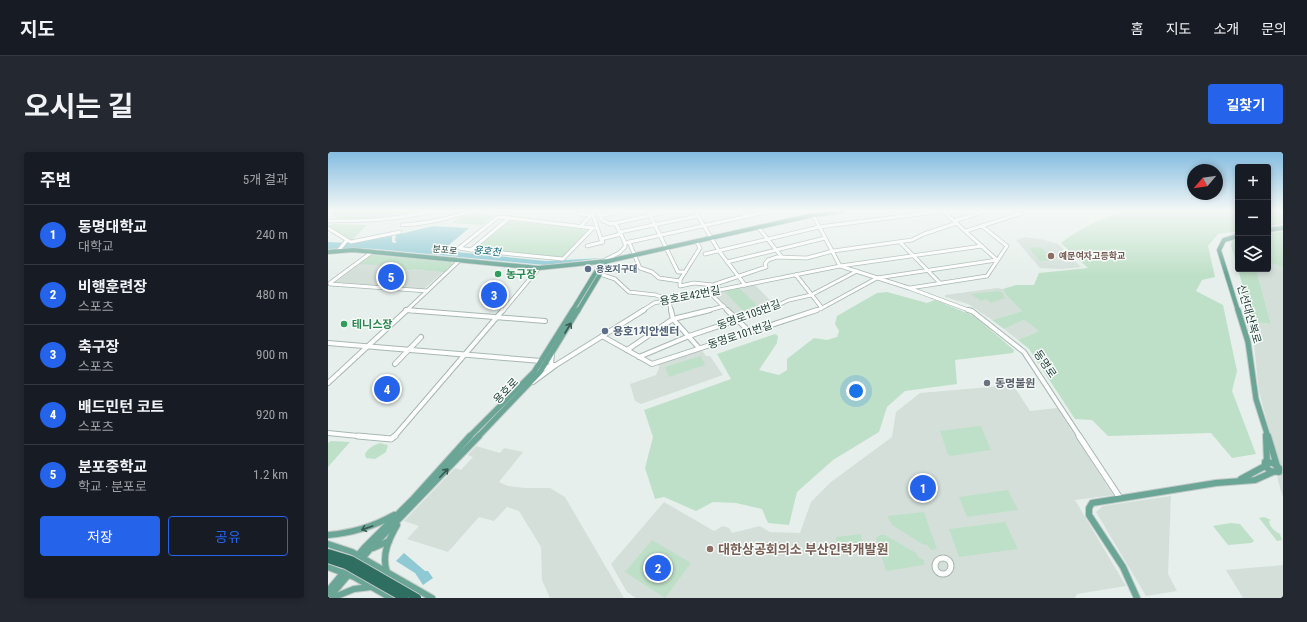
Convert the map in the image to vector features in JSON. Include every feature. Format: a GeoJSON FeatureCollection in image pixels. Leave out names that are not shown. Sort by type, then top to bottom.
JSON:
{"type":"FeatureCollection","features":[{"type":"Feature","properties":{"kind":"highway"},"geometry":{"type":"LineString","coordinates":[[328,553],[351,560],[417,598]]}},
{"type":"Feature","properties":{"kind":"highway"},"geometry":{"type":"LineString","coordinates":[[328,559],[346,565],[404,598]]}},
{"type":"Feature","properties":{"kind":"main road"},"geometry":{"type":"LineString","coordinates":[[608,261],[737,232]]}},
{"type":"Feature","properties":{"kind":"main road","name":"신선대산복로"},"geometry":{"type":"LineString","coordinates":[[1235,237],[1224,240],[1219,250],[1248,342],[1256,399],[1266,433],[1280,468]]}},
{"type":"Feature","properties":{"kind":"main road","name":"분포로"},"geometry":{"type":"LineString","coordinates":[[328,252],[339,250],[372,252],[539,268],[608,261]]}},
{"type":"Feature","properties":{"kind":"main road","name":"용호로"},"geometry":{"type":"LineString","coordinates":[[358,559],[527,385],[545,370],[552,354],[595,281],[596,273],[608,261]]}},
{"type":"Feature","properties":{"kind":"main road","name":"용호로"},"geometry":{"type":"LineString","coordinates":[[358,559],[370,549],[469,437],[534,372],[602,262]]}},
{"type":"Feature","properties":{"kind":"main road"},"geometry":{"type":"LineString","coordinates":[[580,264],[595,267],[596,273]]}},
{"type":"Feature","properties":{"kind":"main road"},"geometry":{"type":"LineString","coordinates":[[487,427],[494,417],[488,418]]}},
{"type":"Feature","properties":{"kind":"main road","name":"신선대산복로"},"geometry":{"type":"LineString","coordinates":[[1266,433],[1266,464]]}},
{"type":"Feature","properties":{"kind":"main road"},"geometry":{"type":"LineString","coordinates":[[466,449],[462,452],[460,451],[469,437]]}},
{"type":"Feature","properties":{"kind":"main road"},"geometry":{"type":"LineString","coordinates":[[1140,598],[1136,595],[1127,574],[1089,514],[1089,508],[1092,503],[1241,480],[1255,480],[1273,472],[1279,472],[1280,468],[1266,464],[1241,480]]}},
{"type":"Feature","properties":{"kind":"main road"},"geometry":{"type":"LineString","coordinates":[[1266,464],[1273,472]]}},
{"type":"Feature","properties":{"kind":"main road"},"geometry":{"type":"LineString","coordinates":[[328,534],[347,533],[366,528],[403,512]]}},
{"type":"Feature","properties":{"kind":"main road"},"geometry":{"type":"LineString","coordinates":[[387,572],[384,567],[384,560],[389,541],[403,512]]}},
{"type":"Feature","properties":{"kind":"main road"},"geometry":{"type":"LineString","coordinates":[[370,549],[389,541]]}},
{"type":"Feature","properties":{"kind":"main road"},"geometry":{"type":"LineString","coordinates":[[328,544],[344,549],[358,559],[387,572],[432,598]]}},
{"type":"Feature","properties":{"kind":"main road"},"geometry":{"type":"LineString","coordinates":[[328,591],[358,559]]}},
{"type":"Feature","properties":{"kind":"main road"},"geometry":{"type":"LineString","coordinates":[[328,566],[346,573],[391,598]]}},
{"type":"Feature","properties":{"kind":"main road"},"geometry":{"type":"LineString","coordinates":[[329,598],[346,573]]}},
{"type":"Feature","properties":{"kind":"main road"},"geometry":{"type":"LineString","coordinates":[[332,598],[354,589],[371,587]]}},
{"type":"Feature","properties":{"kind":"street"},"geometry":{"type":"LineString","coordinates":[[333,232],[346,241],[351,242],[400,232]]}},
{"type":"Feature","properties":{"kind":"street"},"geometry":{"type":"LineString","coordinates":[[480,232],[459,248],[563,259],[591,232]]}},
{"type":"Feature","properties":{"kind":"street"},"geometry":{"type":"LineString","coordinates":[[471,250],[493,232]]}},
{"type":"Feature","properties":{"kind":"street"},"geometry":{"type":"LineString","coordinates":[[598,232],[605,247]]}},
{"type":"Feature","properties":{"kind":"street"},"geometry":{"type":"LineString","coordinates":[[587,246],[626,232]]}},
{"type":"Feature","properties":{"kind":"street"},"geometry":{"type":"LineString","coordinates":[[658,232],[678,272],[684,272]]}},
{"type":"Feature","properties":{"kind":"street"},"geometry":{"type":"LineString","coordinates":[[627,242],[676,232]]}},
{"type":"Feature","properties":{"kind":"street"},"geometry":{"type":"LineString","coordinates":[[707,232],[719,251],[745,285]]}},
{"type":"Feature","properties":{"kind":"street"},"geometry":{"type":"LineString","coordinates":[[762,232],[781,256]]}},
{"type":"Feature","properties":{"kind":"street"},"geometry":{"type":"LineString","coordinates":[[705,254],[799,232]]}},
{"type":"Feature","properties":{"kind":"street"},"geometry":{"type":"LineString","coordinates":[[822,232],[840,266]]}},
{"type":"Feature","properties":{"kind":"street"},"geometry":{"type":"LineString","coordinates":[[696,241],[700,248],[684,272],[680,281],[680,286],[694,284],[714,285],[766,267],[765,264],[767,261],[781,256],[803,258],[912,240],[930,232]]}},
{"type":"Feature","properties":{"kind":"street"},"geometry":{"type":"LineString","coordinates":[[967,232],[997,260]]}},
{"type":"Feature","properties":{"kind":"street"},"geometry":{"type":"LineString","coordinates":[[909,288],[987,276],[1007,246],[989,232]]}},
{"type":"Feature","properties":{"kind":"street"},"geometry":{"type":"LineString","coordinates":[[621,233],[635,254],[640,268],[652,272],[660,278],[680,281]]}},
{"type":"Feature","properties":{"kind":"street"},"geometry":{"type":"LineString","coordinates":[[477,234],[489,235]]}},
{"type":"Feature","properties":{"kind":"street"},"geometry":{"type":"LineString","coordinates":[[727,262],[825,238]]}},
{"type":"Feature","properties":{"kind":"street"},"geometry":{"type":"LineString","coordinates":[[339,250],[346,241]]}},
{"type":"Feature","properties":{"kind":"street"},"geometry":{"type":"LineString","coordinates":[[602,262],[623,250],[627,242]]}},
{"type":"Feature","properties":{"kind":"street"},"geometry":{"type":"LineString","coordinates":[[900,242],[940,283]]}},
{"type":"Feature","properties":{"kind":"street","name":"용호로42번길"},"geometry":{"type":"LineString","coordinates":[[534,372],[545,370],[555,365],[654,303],[840,266],[982,246]]}},
{"type":"Feature","properties":{"kind":"street"},"geometry":{"type":"LineString","coordinates":[[329,284],[372,252]]}},
{"type":"Feature","properties":{"kind":"street"},"geometry":{"type":"LineString","coordinates":[[608,261],[613,256]]}},
{"type":"Feature","properties":{"kind":"street"},"geometry":{"type":"LineString","coordinates":[[328,383],[460,260]]}},
{"type":"Feature","properties":{"kind":"street"},"geometry":{"type":"LineString","coordinates":[[877,278],[997,260]]}},
{"type":"Feature","properties":{"kind":"street","name":"동명로"},"geometry":{"type":"LineString","coordinates":[[840,266],[909,288],[972,311],[1024,352],[1120,498]]}},
{"type":"Feature","properties":{"kind":"street"},"geometry":{"type":"LineString","coordinates":[[328,433],[391,438],[395,436],[539,268]]}},
{"type":"Feature","properties":{"kind":"street","name":"동명로105번길"},"geometry":{"type":"LineString","coordinates":[[639,357],[689,336],[759,313],[789,300],[812,295],[857,271]]}},
{"type":"Feature","properties":{"kind":"street"},"geometry":{"type":"LineString","coordinates":[[596,273],[615,279],[629,292],[656,295],[668,300],[673,319],[699,348]]}},
{"type":"Feature","properties":{"kind":"street"},"geometry":{"type":"LineString","coordinates":[[796,275],[822,308]]}},
{"type":"Feature","properties":{"kind":"street","name":"동명로101번길"},"geometry":{"type":"LineString","coordinates":[[602,336],[652,364],[822,308],[877,278]]}},
{"type":"Feature","properties":{"kind":"street"},"geometry":{"type":"LineString","coordinates":[[329,284],[426,291]]}},
{"type":"Feature","properties":{"kind":"street"},"geometry":{"type":"LineString","coordinates":[[709,292],[749,331]]}},
{"type":"Feature","properties":{"kind":"street"},"geometry":{"type":"LineString","coordinates":[[627,350],[673,319],[724,306]]}},
{"type":"Feature","properties":{"kind":"street"},"geometry":{"type":"LineString","coordinates":[[406,310],[545,321]]}},
{"type":"Feature","properties":{"kind":"street"},"geometry":{"type":"LineString","coordinates":[[395,364],[421,337]]}},
{"type":"Feature","properties":{"kind":"street"},"geometry":{"type":"LineString","coordinates":[[328,343],[541,361]]}},
{"type":"Feature","properties":{"kind":"street"},"geometry":{"type":"LineString","coordinates":[[552,354],[551,364],[555,365]]}},
{"type":"Feature","properties":{"kind":"shaded area","name":"예문여자고등학교"},"geometry":{"type":"Polygon","coordinates":[[[1024,237],[1041,239],[1058,244],[1081,267],[1061,269],[1040,268],[1016,240],[1024,237]]]}},
{"type":"Feature","properties":{"kind":"shaded area"},"geometry":{"type":"Polygon","coordinates":[[[373,255],[452,262],[452,264],[424,289],[336,282],[373,255]]]}},
{"type":"Feature","properties":{"kind":"shaded area"},"geometry":{"type":"Polygon","coordinates":[[[1271,263],[1283,267],[1283,497],[1278,481],[1277,460],[1259,391],[1254,345],[1248,321],[1271,324],[1257,272],[1271,272],[1271,263]]]}},
{"type":"Feature","properties":{"kind":"shaded area"},"geometry":{"type":"Polygon","coordinates":[[[754,284],[772,302],[767,305],[769,308],[739,319],[713,294],[725,290],[754,284]]]}},
{"type":"Feature","properties":{"kind":"shaded area"},"geometry":{"type":"Polygon","coordinates":[[[997,288],[1003,289],[1006,295],[1022,311],[992,320],[968,304],[945,297],[945,295],[997,288]]]}},
{"type":"Feature","properties":{"kind":"shaded area"},"geometry":{"type":"Polygon","coordinates":[[[1024,320],[1039,331],[1018,340],[1004,329],[1024,320]]]}},
{"type":"Feature","properties":{"kind":"shaded area"},"geometry":{"type":"Polygon","coordinates":[[[701,349],[706,356],[710,356],[723,375],[641,404],[635,401],[630,384],[656,375],[659,368],[659,363],[701,349]]]}},
{"type":"Feature","properties":{"kind":"shaded area"},"geometry":{"type":"Polygon","coordinates":[[[1013,385],[1030,411],[1057,408],[1113,495],[1075,500],[1126,586],[1077,594],[1075,598],[636,598],[627,592],[611,564],[664,502],[714,531],[723,526],[729,528],[732,533],[760,526],[770,532],[800,533],[811,502],[831,482],[892,437],[896,412],[920,393],[1013,385]]]}},
{"type":"Feature","properties":{"kind":"shaded area"},"geometry":{"type":"Polygon","coordinates":[[[476,446],[500,453],[504,448],[523,452],[499,482],[508,486],[525,488],[550,488],[565,497],[624,598],[550,598],[542,580],[541,547],[519,511],[507,507],[494,521],[479,517],[448,552],[407,539],[419,526],[404,521],[455,468],[461,470],[473,457],[468,455],[476,446]]]}},
{"type":"Feature","properties":{"kind":"shaded area"},"geometry":{"type":"Polygon","coordinates":[[[1171,496],[1168,574],[1177,591],[1146,596],[1096,512],[1103,506],[1171,496]]]}},
{"type":"Feature","properties":{"kind":"shaded area"},"geometry":{"type":"Polygon","coordinates":[[[1283,565],[1283,598],[1243,598],[1226,570],[1283,565]]]}},
{"type":"Feature","properties":{"kind":"green space"},"geometry":{"type":"Polygon","coordinates":[[[338,232],[360,232],[352,240],[338,232]]]}},
{"type":"Feature","properties":{"kind":"green space"},"geometry":{"type":"Polygon","coordinates":[[[496,232],[587,232],[562,259],[475,249],[496,232]]]}},
{"type":"Feature","properties":{"kind":"green space"},"geometry":{"type":"Polygon","coordinates":[[[1078,232],[1233,232],[1218,234],[1208,246],[1215,277],[1202,280],[1196,291],[1223,305],[1237,371],[1232,391],[1256,454],[1232,458],[1211,433],[1108,436],[1092,420],[1075,419],[1029,349],[1018,340],[1039,331],[1024,320],[1004,329],[992,320],[1022,311],[1006,295],[1003,289],[1016,285],[1034,285],[1039,273],[1088,268],[1061,243],[1078,232]]]}},
{"type":"Feature","properties":{"kind":"green space"},"geometry":{"type":"Polygon","coordinates":[[[1283,232],[1283,267],[1271,263],[1271,233],[1283,232]]]}},
{"type":"Feature","properties":{"kind":"green space"},"geometry":{"type":"Polygon","coordinates":[[[1233,240],[1235,240],[1235,259],[1231,245],[1233,240]]]}},
{"type":"Feature","properties":{"kind":"green space"},"geometry":{"type":"Polygon","coordinates":[[[1041,247],[1052,260],[1040,261],[1029,248],[1041,247]]]}},
{"type":"Feature","properties":{"kind":"green space"},"geometry":{"type":"Polygon","coordinates":[[[373,255],[452,262],[452,264],[444,272],[415,269],[417,267],[413,270],[387,268],[389,266],[359,264],[373,255]]]}},
{"type":"Feature","properties":{"kind":"green space"},"geometry":{"type":"Polygon","coordinates":[[[1239,272],[1257,272],[1271,324],[1253,322],[1239,272]]]}},
{"type":"Feature","properties":{"kind":"green space"},"geometry":{"type":"Polygon","coordinates":[[[739,288],[757,305],[743,311],[725,292],[739,288]]]}},
{"type":"Feature","properties":{"kind":"green space"},"geometry":{"type":"Polygon","coordinates":[[[998,291],[1002,292],[1005,298],[991,303],[986,299],[981,301],[971,294],[998,291]]]}},
{"type":"Feature","properties":{"kind":"green space"},"geometry":{"type":"Polygon","coordinates":[[[887,292],[927,303],[935,300],[974,316],[1014,350],[1013,353],[955,360],[957,384],[905,391],[887,407],[879,432],[833,460],[797,492],[789,525],[768,523],[762,509],[736,503],[713,502],[696,511],[664,497],[655,499],[645,468],[653,437],[644,410],[731,379],[717,354],[775,334],[778,336],[777,343],[759,370],[779,375],[787,370],[787,359],[814,338],[827,340],[837,337],[839,331],[835,324],[837,316],[877,293],[887,292]]]}},
{"type":"Feature","properties":{"kind":"green space"},"geometry":{"type":"Polygon","coordinates":[[[701,356],[705,365],[669,377],[665,367],[701,356]]]}},
{"type":"Feature","properties":{"kind":"green space"},"geometry":{"type":"Polygon","coordinates":[[[981,426],[991,450],[951,456],[948,455],[940,431],[981,426]]]}},
{"type":"Feature","properties":{"kind":"green space"},"geometry":{"type":"Polygon","coordinates":[[[331,441],[350,442],[328,467],[328,443],[331,441]]]}},
{"type":"Feature","properties":{"kind":"green space"},"geometry":{"type":"Polygon","coordinates":[[[380,443],[388,445],[386,452],[375,459],[366,458],[365,454],[368,450],[380,443]]]}},
{"type":"Feature","properties":{"kind":"green space"},"geometry":{"type":"Polygon","coordinates":[[[1008,490],[1018,510],[967,517],[959,497],[1008,490]]]}},
{"type":"Feature","properties":{"kind":"green space"},"geometry":{"type":"Polygon","coordinates":[[[924,512],[937,549],[931,550],[927,545],[922,544],[892,525],[887,516],[924,512]]]}},
{"type":"Feature","properties":{"kind":"green space"},"geometry":{"type":"Polygon","coordinates":[[[1264,517],[1271,520],[1269,521],[1270,526],[1280,534],[1282,540],[1277,541],[1259,518],[1264,517]]]}},
{"type":"Feature","properties":{"kind":"green space"},"geometry":{"type":"Polygon","coordinates":[[[1005,522],[1018,549],[959,557],[949,529],[1005,522]]]}},
{"type":"Feature","properties":{"kind":"green space"},"geometry":{"type":"Polygon","coordinates":[[[1231,523],[1240,524],[1254,541],[1251,543],[1228,545],[1213,526],[1231,523]]]}},
{"type":"Feature","properties":{"kind":"green space"},"geometry":{"type":"Polygon","coordinates":[[[861,534],[863,546],[838,549],[836,537],[861,534]]]}},
{"type":"Feature","properties":{"kind":"green space"},"geometry":{"type":"Polygon","coordinates":[[[880,535],[885,535],[916,553],[918,557],[924,560],[924,565],[886,571],[876,538],[880,535]]]}},
{"type":"Feature","properties":{"kind":"green space"},"geometry":{"type":"Polygon","coordinates":[[[652,540],[691,563],[665,598],[625,572],[652,540]]]}},
{"type":"Feature","properties":{"kind":"water"},"geometry":{"type":"Polygon","coordinates":[[[409,232],[464,232],[443,250],[546,261],[603,258],[545,265],[376,249],[328,249],[328,242],[350,243],[392,236],[392,242],[395,243],[397,242],[395,241],[396,235],[409,232]]]}},
{"type":"Feature","properties":{"kind":"water"},"geometry":{"type":"Polygon","coordinates":[[[404,553],[425,571],[428,571],[433,578],[423,585],[415,573],[396,561],[404,553]]]}},
{"type":"Feature","properties":{"kind":"place","name":"예문여자고등학교"},"geometry":{"type":"Point","coordinates":[1051,256]}},
{"type":"Feature","properties":{"kind":"place","name":"용호지구대"},"geometry":{"type":"Point","coordinates":[588,269]}},
{"type":"Feature","properties":{"kind":"place","name":"농구장"},"geometry":{"type":"Point","coordinates":[498,274]}},
{"type":"Feature","properties":{"kind":"place","name":"분포중학교"},"geometry":{"type":"Point","coordinates":[391,277]}},
{"type":"Feature","properties":{"kind":"place","name":"축구장"},"geometry":{"type":"Point","coordinates":[494,295]}},
{"type":"Feature","properties":{"kind":"place","name":"테니스장"},"geometry":{"type":"Point","coordinates":[344,324]}},
{"type":"Feature","properties":{"kind":"place","name":"용호1치안센터"},"geometry":{"type":"Point","coordinates":[605,331]}},
{"type":"Feature","properties":{"kind":"place","name":"동명불원"},"geometry":{"type":"Point","coordinates":[987,383]}},
{"type":"Feature","properties":{"kind":"place","name":"배드민턴 코트"},"geometry":{"type":"Point","coordinates":[387,389]}},
{"type":"Feature","properties":{"kind":"place","name":"동명대학교"},"geometry":{"type":"Point","coordinates":[923,488]}},
{"type":"Feature","properties":{"kind":"place","name":"대한상공회의소 부산인력개발원"},"geometry":{"type":"Point","coordinates":[710,549]}},
{"type":"Feature","properties":{"kind":"place","name":"비행훈련장"},"geometry":{"type":"Point","coordinates":[658,568]}},
{"type":"Feature","properties":{"kind":"water label","name":"용호천"},"geometry":{"type":"Point","coordinates":[487,251]}}]}
